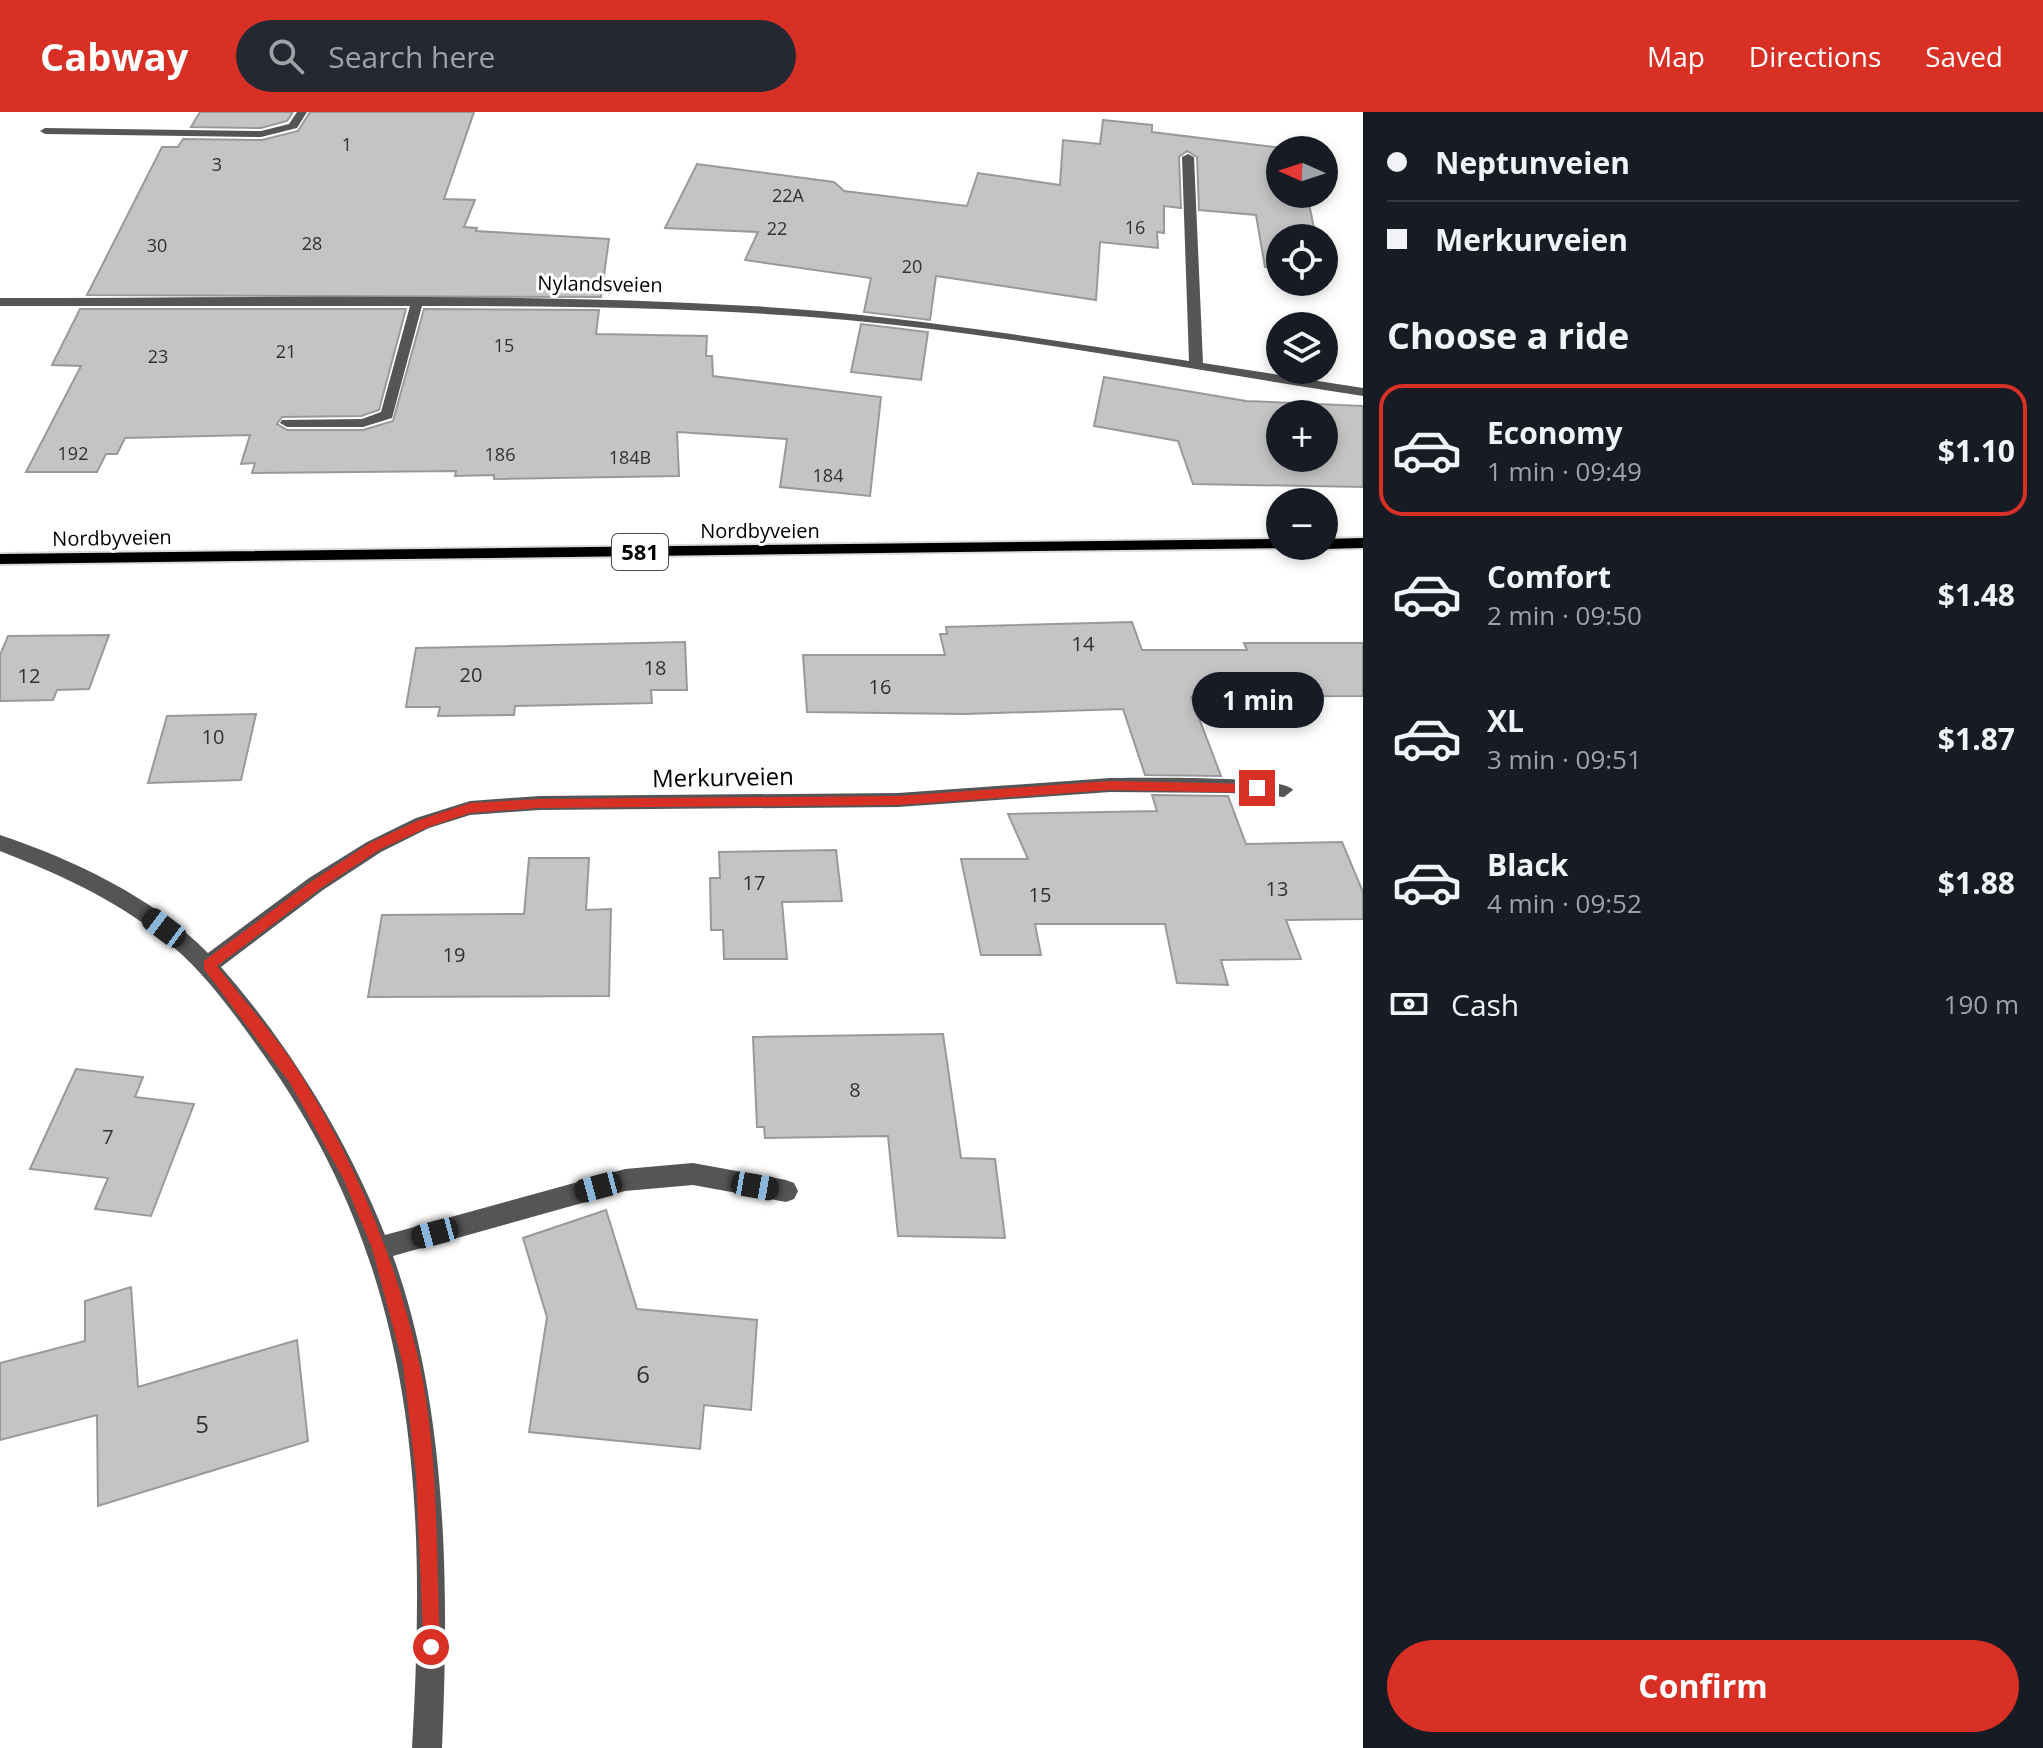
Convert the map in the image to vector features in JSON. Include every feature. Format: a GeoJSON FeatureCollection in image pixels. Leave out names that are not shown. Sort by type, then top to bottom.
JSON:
{"type":"FeatureCollection","features":[{"type":"Feature","properties":{"kind":"main road"},"geometry":{"type":"LineString","coordinates":[[1338,544],[1363,543]]}},
{"type":"Feature","properties":{"kind":"main road","name":"Nordbyveien"},"geometry":{"type":"LineString","coordinates":[[0,559],[1266,544]]}},
{"type":"Feature","properties":{"kind":"street"},"geometry":{"type":"LineString","coordinates":[[45,131],[261,134],[293,126],[302,112]]}},
{"type":"Feature","properties":{"kind":"street"},"geometry":{"type":"LineString","coordinates":[[1188,157],[1196,364]]}},
{"type":"Feature","properties":{"kind":"street","name":"Nylandsveien"},"geometry":{"type":"LineString","coordinates":[[0,302],[538,302],[752,310],[930,325],[1363,392]]}},
{"type":"Feature","properties":{"kind":"street"},"geometry":{"type":"LineString","coordinates":[[287,423],[363,423],[387,415],[417,302]]}},
{"type":"Feature","properties":{"kind":"street","name":"Merkurveien"},"geometry":{"type":"LineString","coordinates":[[208,965],[316,884],[374,847],[423,823],[470,808],[539,803],[898,800],[1110,785],[1230,786],[1284,790]]}},
{"type":"Feature","properties":{"kind":"street"},"geometry":{"type":"LineString","coordinates":[[0,843],[58,866],[145,913],[208,965],[295,1079],[349,1174],[380,1248],[411,1364],[425,1475],[431,1675],[427,1748]]}},
{"type":"Feature","properties":{"kind":"street"},"geometry":{"type":"LineString","coordinates":[[380,1248],[625,1180],[693,1174],[786,1191]]}},
{"type":"Feature","properties":{"kind":"building"},"geometry":{"type":"Polygon","coordinates":[[[200,112],[293,112],[287,121],[261,128],[191,127],[200,112]]]}},
{"type":"Feature","properties":{"kind":"building"},"geometry":{"type":"Polygon","coordinates":[[[310,112],[474,112],[444,199],[475,200],[464,227],[477,228],[476,231],[609,239],[601,297],[87,295],[162,147],[178,147],[183,139],[262,140],[298,131],[310,112]]]}},
{"type":"Feature","properties":{"kind":"building"},"geometry":{"type":"Polygon","coordinates":[[[1103,120],[1152,125],[1152,132],[1266,146],[1266,208],[1310,208],[1313,224],[1266,224],[1265,267],[1256,215],[1199,210],[1197,157],[1187,151],[1179,157],[1181,208],[1164,206],[1164,233],[1157,232],[1158,248],[1100,242],[1096,300],[936,276],[930,320],[864,312],[871,278],[745,260],[758,232],[665,228],[697,164],[834,182],[844,191],[967,206],[978,173],[1060,185],[1063,140],[1100,144],[1103,120]]]}},
{"type":"Feature","properties":{"kind":"building"},"geometry":{"type":"Polygon","coordinates":[[[80,309],[406,309],[379,410],[361,416],[282,417],[277,424],[287,430],[363,430],[393,421],[424,309],[599,310],[596,334],[707,336],[706,356],[712,356],[713,376],[881,397],[870,496],[780,487],[787,439],[677,432],[679,476],[494,479],[494,475],[455,476],[456,471],[252,473],[255,463],[241,464],[250,435],[125,438],[117,454],[106,454],[97,472],[26,472],[81,366],[52,365],[80,309]]]}},
{"type":"Feature","properties":{"kind":"building"},"geometry":{"type":"Polygon","coordinates":[[[861,324],[928,332],[921,380],[851,372],[861,324]]]}},
{"type":"Feature","properties":{"kind":"building"},"geometry":{"type":"Polygon","coordinates":[[[1104,377],[1266,402],[1266,472],[1338,472],[1338,405],[1363,406],[1363,487],[1193,484],[1178,441],[1094,426],[1104,377]]]}},
{"type":"Feature","properties":{"kind":"building"},"geometry":{"type":"Polygon","coordinates":[[[1132,622],[1142,650],[1247,650],[1244,643],[1363,643],[1363,696],[1191,697],[1221,776],[1145,775],[1123,709],[965,714],[807,712],[803,655],[945,655],[940,634],[947,634],[946,627],[1132,622]]]}},
{"type":"Feature","properties":{"kind":"building"},"geometry":{"type":"Polygon","coordinates":[[[109,635],[89,689],[57,690],[53,700],[0,701],[0,655],[8,636],[109,635]]]}},
{"type":"Feature","properties":{"kind":"building"},"geometry":{"type":"Polygon","coordinates":[[[685,642],[687,690],[651,690],[652,703],[515,706],[514,715],[438,716],[440,707],[406,707],[416,648],[685,642]]]}},
{"type":"Feature","properties":{"kind":"building"},"geometry":{"type":"Polygon","coordinates":[[[256,714],[241,780],[148,783],[167,716],[256,714]]]}},
{"type":"Feature","properties":{"kind":"building"},"geometry":{"type":"Polygon","coordinates":[[[1152,795],[1228,796],[1246,844],[1342,842],[1363,892],[1363,919],[1286,920],[1301,959],[1221,960],[1228,985],[1177,983],[1165,924],[1035,924],[1041,955],[981,955],[961,859],[1028,859],[1008,814],[1157,811],[1152,795]]]}},
{"type":"Feature","properties":{"kind":"building"},"geometry":{"type":"Polygon","coordinates":[[[836,850],[842,901],[782,902],[787,959],[724,959],[723,930],[711,930],[710,878],[720,878],[719,852],[836,850]]]}},
{"type":"Feature","properties":{"kind":"building"},"geometry":{"type":"Polygon","coordinates":[[[529,858],[589,858],[586,910],[611,909],[609,996],[368,997],[382,915],[524,914],[529,858]]]}},
{"type":"Feature","properties":{"kind":"building"},"geometry":{"type":"Polygon","coordinates":[[[943,1034],[961,1158],[995,1159],[1005,1238],[898,1236],[888,1136],[765,1138],[764,1127],[757,1127],[753,1037],[943,1034]]]}},
{"type":"Feature","properties":{"kind":"building"},"geometry":{"type":"Polygon","coordinates":[[[76,1069],[143,1077],[135,1097],[194,1104],[151,1216],[95,1209],[108,1178],[30,1169],[76,1069]]]}},
{"type":"Feature","properties":{"kind":"building"},"geometry":{"type":"Polygon","coordinates":[[[606,1210],[637,1309],[757,1320],[751,1410],[704,1405],[700,1449],[529,1432],[547,1317],[523,1238],[606,1210]]]}},
{"type":"Feature","properties":{"kind":"building"},"geometry":{"type":"Polygon","coordinates":[[[131,1287],[138,1387],[297,1340],[308,1441],[98,1506],[97,1415],[0,1440],[0,1363],[85,1341],[85,1301],[131,1287]]]}},
{"type":"Feature","properties":{"kind":"route"},"geometry":{"type":"LineString","coordinates":[[431,1647],[425,1475],[411,1364],[380,1248],[349,1174],[295,1079],[208,965],[316,884],[374,847],[423,823],[470,808],[539,803],[898,800],[1110,785],[1257,788]]}}]}
